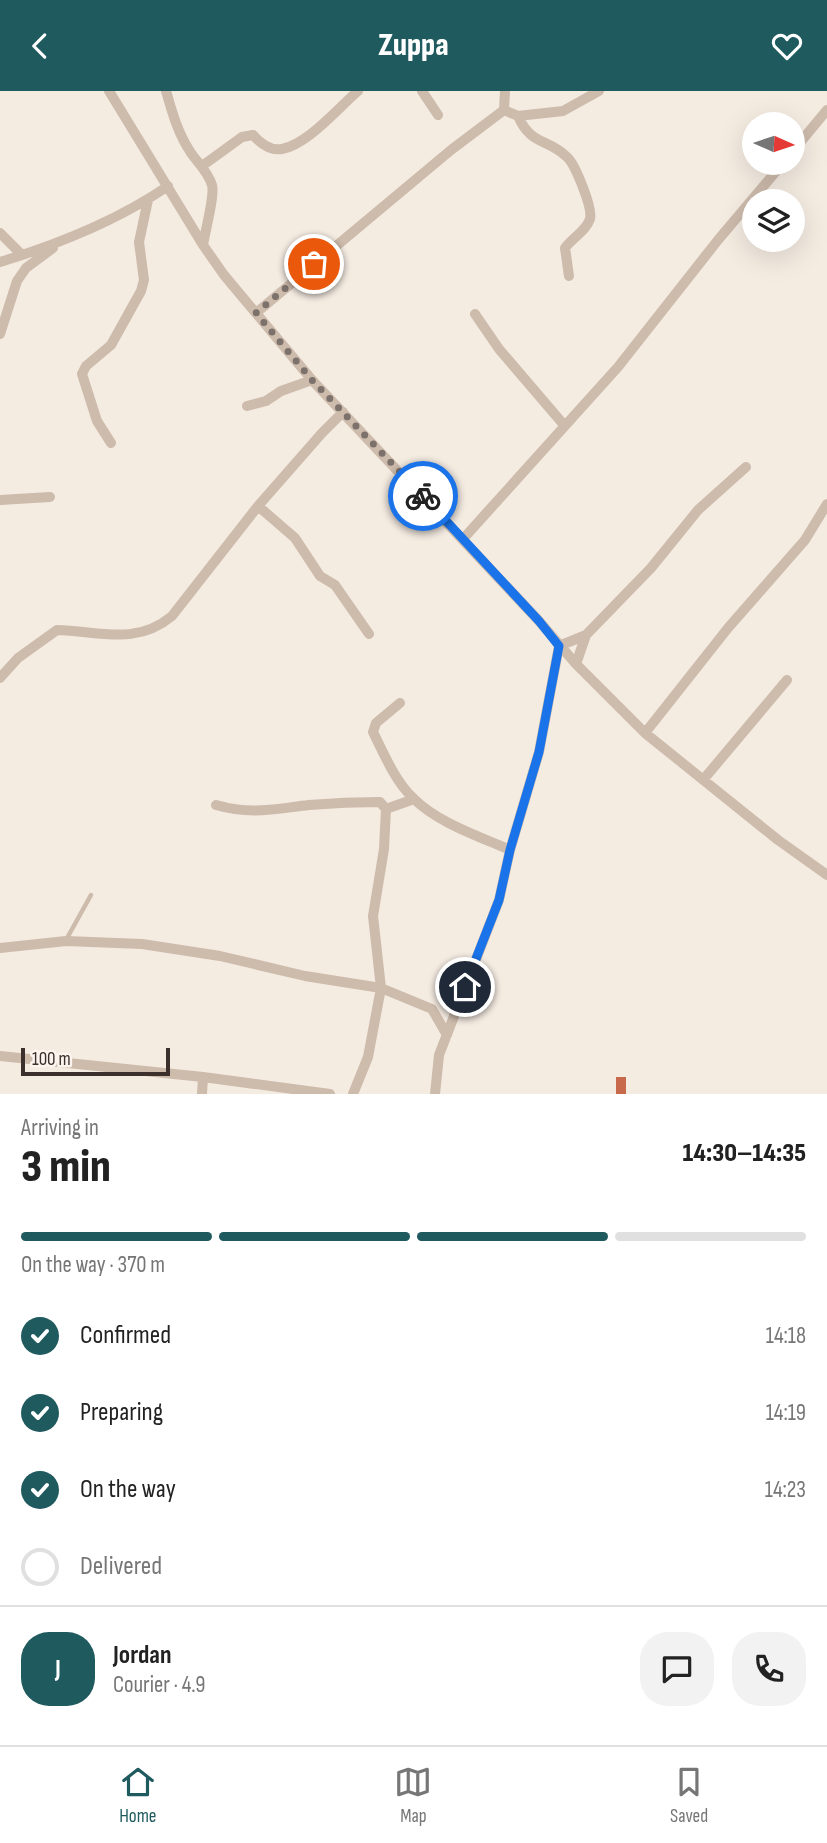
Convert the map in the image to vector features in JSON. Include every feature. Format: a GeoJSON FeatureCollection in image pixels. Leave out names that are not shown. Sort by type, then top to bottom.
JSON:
{"type":"FeatureCollection","features":[{"type":"Feature","properties":{"kind":"street"},"geometry":{"type":"LineString","coordinates":[[109,91],[203,245],[312,380],[463,539],[559,646],[645,733],[778,840],[827,875]]}},
{"type":"Feature","properties":{"kind":"street"},"geometry":{"type":"LineString","coordinates":[[166,91],[174,120],[212,184],[213,195],[203,245]]}},
{"type":"Feature","properties":{"kind":"street"},"geometry":{"type":"LineString","coordinates":[[202,166],[242,138],[253,135],[263,145],[279,150],[300,143],[358,91]]}},
{"type":"Feature","properties":{"kind":"street"},"geometry":{"type":"LineString","coordinates":[[422,91],[438,115]]}},
{"type":"Feature","properties":{"kind":"street"},"geometry":{"type":"LineString","coordinates":[[256,313],[451,150],[504,110],[505,91]]}},
{"type":"Feature","properties":{"kind":"street"},"geometry":{"type":"LineString","coordinates":[[504,110],[518,116],[563,111],[598,91]]}},
{"type":"Feature","properties":{"kind":"street"},"geometry":{"type":"LineString","coordinates":[[805,137],[827,110]]}},
{"type":"Feature","properties":{"kind":"street"},"geometry":{"type":"LineString","coordinates":[[518,116],[524,129],[535,139],[569,158],[591,211],[590,220],[584,229],[565,248],[569,276]]}},
{"type":"Feature","properties":{"kind":"street"},"geometry":{"type":"LineString","coordinates":[[463,539],[618,366],[709,250],[773,175]]}},
{"type":"Feature","properties":{"kind":"street"},"geometry":{"type":"LineString","coordinates":[[0,262],[63,241],[148,200],[168,186]]}},
{"type":"Feature","properties":{"kind":"street"},"geometry":{"type":"LineString","coordinates":[[111,443],[97,421],[82,374],[86,366],[111,345],[141,291],[145,280],[139,241],[148,200]]}},
{"type":"Feature","properties":{"kind":"street"},"geometry":{"type":"LineString","coordinates":[[0,233],[22,255]]}},
{"type":"Feature","properties":{"kind":"street"},"geometry":{"type":"LineString","coordinates":[[0,334],[17,281],[26,268],[63,241]]}},
{"type":"Feature","properties":{"kind":"street"},"geometry":{"type":"LineString","coordinates":[[475,314],[499,349],[564,425]]}},
{"type":"Feature","properties":{"kind":"street"},"geometry":{"type":"LineString","coordinates":[[247,406],[266,401],[281,391],[312,380]]}},
{"type":"Feature","properties":{"kind":"street"},"geometry":{"type":"LineString","coordinates":[[0,678],[18,658],[57,630],[107,635],[157,629],[173,616],[258,506],[343,412]]}},
{"type":"Feature","properties":{"kind":"street"},"geometry":{"type":"LineString","coordinates":[[559,646],[586,635],[651,568],[698,510],[746,467]]}},
{"type":"Feature","properties":{"kind":"street"},"geometry":{"type":"LineString","coordinates":[[0,500],[50,497]]}},
{"type":"Feature","properties":{"kind":"street"},"geometry":{"type":"LineString","coordinates":[[645,733],[728,628],[805,540],[827,504]]}},
{"type":"Feature","properties":{"kind":"street"},"geometry":{"type":"LineString","coordinates":[[258,506],[295,538],[320,576],[335,585],[369,634]]}},
{"type":"Feature","properties":{"kind":"street"},"geometry":{"type":"LineString","coordinates":[[576,664],[586,635]]}},
{"type":"Feature","properties":{"kind":"street"},"geometry":{"type":"LineString","coordinates":[[435,1094],[439,1055],[499,900],[510,850],[539,752],[559,646]]}},
{"type":"Feature","properties":{"kind":"street"},"geometry":{"type":"LineString","coordinates":[[703,780],[788,680]]}},
{"type":"Feature","properties":{"kind":"street"},"geometry":{"type":"LineString","coordinates":[[400,703],[376,723],[373,731],[402,785],[414,799],[452,823],[510,850]]}},
{"type":"Feature","properties":{"kind":"street"},"geometry":{"type":"LineString","coordinates":[[386,809],[414,799]]}},
{"type":"Feature","properties":{"kind":"street"},"geometry":{"type":"LineString","coordinates":[[216,805],[238,811],[264,811],[350,802],[380,802],[386,809],[384,849],[373,916],[381,988],[368,1057],[353,1094]]}},
{"type":"Feature","properties":{"kind":"street"},"geometry":{"type":"LineString","coordinates":[[0,948],[66,941],[155,946],[220,956],[305,976],[381,988],[432,1009],[447,1035]]}},
{"type":"Feature","properties":{"kind":"street"},"geometry":{"type":"LineString","coordinates":[[0,1056],[203,1077],[330,1094]]}},
{"type":"Feature","properties":{"kind":"street"},"geometry":{"type":"LineString","coordinates":[[202,1094],[203,1077]]}},
{"type":"Feature","properties":{"kind":"lane"},"geometry":{"type":"LineString","coordinates":[[66,941],[91,895]]}},
{"type":"Feature","properties":{"kind":"building"},"geometry":{"type":"Polygon","coordinates":[[[616,1077],[626,1077],[626,1094],[616,1094],[616,1077]]]}},
{"type":"Feature","properties":{"kind":"way so far"},"geometry":{"type":"LineString","coordinates":[[314,264],[256,313],[312,380],[423,496]]}},
{"type":"Feature","properties":{"kind":"route"},"geometry":{"type":"LineString","coordinates":[[423,496],[559,646],[539,752],[510,850],[499,900],[465,987]]}}]}
